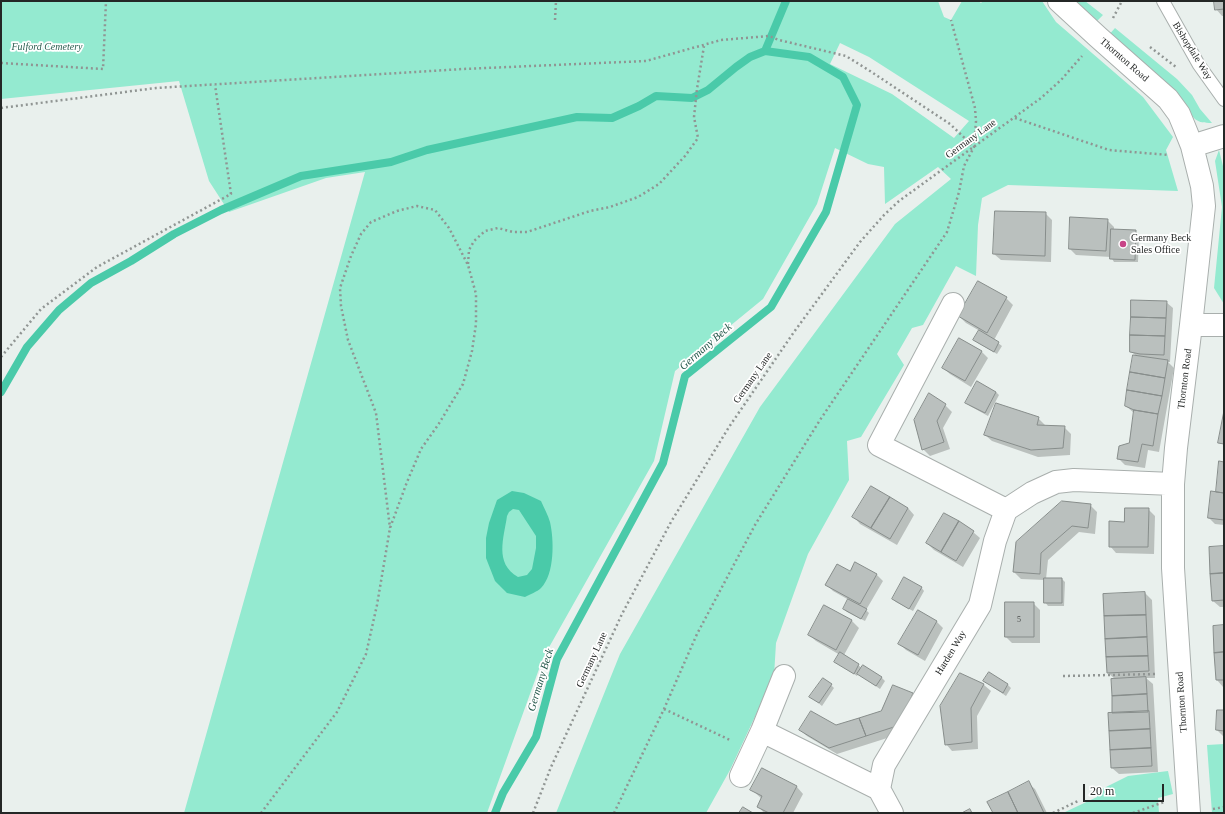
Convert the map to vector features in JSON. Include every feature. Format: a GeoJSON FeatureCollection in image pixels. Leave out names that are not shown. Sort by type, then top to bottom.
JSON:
{"type":"FeatureCollection","features":[{"type":"Feature","properties":{"kind":"street","name":"Thornton Road"},"geometry":{"type":"LineString","coordinates":[[1059,1],[1168,99],[1179,114],[1192,146],[1202,186],[1204,206],[1173,484],[1173,568],[1189,813]]}},
{"type":"Feature","properties":{"kind":"street"},"geometry":{"type":"LineString","coordinates":[[1192,146],[1224,136]]}},
{"type":"Feature","properties":{"kind":"street"},"geometry":{"type":"LineString","coordinates":[[953,304],[879,445],[1006,510],[1032,493],[1056,482],[1074,480],[1173,484]]}},
{"type":"Feature","properties":{"kind":"street"},"geometry":{"type":"LineString","coordinates":[[1191,325],[1224,325]]}},
{"type":"Feature","properties":{"kind":"street","name":"Harden Way"},"geometry":{"type":"LineString","coordinates":[[879,790],[884,765],[980,605],[995,541],[1006,510]]}},
{"type":"Feature","properties":{"kind":"street"},"geometry":{"type":"LineString","coordinates":[[741,776],[784,676]]}},
{"type":"Feature","properties":{"kind":"street"},"geometry":{"type":"LineString","coordinates":[[757,740],[852,775],[879,790],[892,813]]}},
{"type":"Feature","properties":{"kind":"lane","name":"Bishopdale Way"},"geometry":{"type":"LineString","coordinates":[[1163,1],[1199,65],[1224,100]]}},
{"type":"Feature","properties":{"kind":"path"},"geometry":{"type":"LineString","coordinates":[[1,63],[103,69],[106,1]]}},
{"type":"Feature","properties":{"kind":"path"},"geometry":{"type":"LineString","coordinates":[[555,20],[556,1]]}},
{"type":"Feature","properties":{"kind":"path"},"geometry":{"type":"LineString","coordinates":[[614,813],[664,709],[697,634],[755,525],[820,420],[947,232],[959,192],[964,166],[974,147],[976,121],[975,108],[951,20]]}},
{"type":"Feature","properties":{"kind":"path"},"geometry":{"type":"LineString","coordinates":[[1,108],[156,88],[463,69],[646,61],[721,40],[769,36],[779,40],[846,56],[950,124],[974,147]]}},
{"type":"Feature","properties":{"kind":"path","name":"Germany Lane"},"geometry":{"type":"LineString","coordinates":[[533,813],[551,767],[622,614],[671,522],[729,427],[794,332],[860,242],[884,215],[899,201],[1015,118],[1061,80],[1098,37]]}},
{"type":"Feature","properties":{"kind":"path"},"geometry":{"type":"LineString","coordinates":[[468,264],[469,250],[474,241],[485,231],[498,228],[513,232],[528,232],[590,211],[610,207],[638,197],[659,184],[685,156],[698,138],[694,117],[695,101],[704,45]]}},
{"type":"Feature","properties":{"kind":"path"},"geometry":{"type":"LineString","coordinates":[[1,356],[41,309],[97,266],[231,194],[215,85]]}},
{"type":"Feature","properties":{"kind":"path"},"geometry":{"type":"LineString","coordinates":[[1015,118],[1109,150],[1168,155],[1192,146]]}},
{"type":"Feature","properties":{"kind":"path"},"geometry":{"type":"LineString","coordinates":[[261,813],[337,712],[366,654],[377,605],[390,528],[421,449],[438,425],[463,384],[472,351],[476,324],[476,294],[468,264],[449,228],[435,210],[417,206],[397,211],[371,222],[361,234],[351,256],[340,288],[341,306],[348,340],[376,413],[390,528]]}},
{"type":"Feature","properties":{"kind":"path"},"geometry":{"type":"LineString","coordinates":[[1063,676],[1180,673]]}},
{"type":"Feature","properties":{"kind":"path"},"geometry":{"type":"LineString","coordinates":[[664,709],[757,740]]}},
{"type":"Feature","properties":{"kind":"path"},"geometry":{"type":"LineString","coordinates":[[1053,813],[1080,800]]}},
{"type":"Feature","properties":{"kind":"path"},"geometry":{"type":"LineString","coordinates":[[1133,813],[1166,801]]}},
{"type":"Feature","properties":{"kind":"green space","name":"Fulford Cemetery"},"geometry":{"type":"Polygon","coordinates":[[[1,1],[938,1],[944,17],[951,20],[962,1],[978,1],[981,3],[983,1],[1042,1],[1056,22],[1143,97],[1173,137],[1166,150],[1178,191],[1008,185],[982,198],[978,225],[976,276],[956,266],[923,325],[912,328],[897,354],[904,365],[861,437],[847,441],[849,480],[808,554],[776,643],[774,676],[730,770],[706,813],[556,813],[620,654],[760,407],[895,224],[951,179],[938,167],[885,204],[884,167],[868,164],[835,148],[817,204],[763,299],[675,371],[654,461],[543,658],[487,813],[184,813],[365,172],[326,178],[229,212],[209,181],[179,81],[1,99],[1,1]],[[840,43],[830,64],[892,94],[954,138],[969,121],[869,57],[840,43]]]}},
{"type":"Feature","properties":{"kind":"green space"},"geometry":{"type":"Polygon","coordinates":[[[1072,1],[1085,1],[1103,15],[1094,24],[1072,1]]]}},
{"type":"Feature","properties":{"kind":"green space"},"geometry":{"type":"Polygon","coordinates":[[[1115,28],[1177,79],[1192,95],[1200,109],[1212,123],[1196,120],[1186,106],[1107,37],[1115,28]]]}},
{"type":"Feature","properties":{"kind":"green space"},"geometry":{"type":"Polygon","coordinates":[[[1219,150],[1224,170],[1224,304],[1214,288],[1222,207],[1215,161],[1219,150]]]}},
{"type":"Feature","properties":{"kind":"green space"},"geometry":{"type":"Polygon","coordinates":[[[1224,744],[1224,813],[1212,813],[1207,745],[1224,744]]]}},
{"type":"Feature","properties":{"kind":"green space"},"geometry":{"type":"Polygon","coordinates":[[[1168,771],[1173,794],[1158,798],[1159,813],[1063,813],[1097,797],[1096,792],[1128,776],[1168,771]]]}},
{"type":"Feature","properties":{"kind":"shaded area"},"geometry":{"type":"Polygon","coordinates":[[[512,491],[524,493],[541,501],[550,522],[553,547],[549,574],[546,582],[541,588],[525,597],[507,593],[495,581],[486,558],[486,538],[489,523],[497,500],[512,491]],[[513,509],[507,516],[502,550],[506,565],[518,577],[527,575],[532,569],[536,548],[536,536],[519,510],[513,509]]]}},
{"type":"Feature","properties":{"kind":"building"},"geometry":{"type":"Polygon","coordinates":[[[1214,1],[1224,1],[1224,9],[1215,10],[1214,1]]]}},
{"type":"Feature","properties":{"kind":"building"},"geometry":{"type":"Polygon","coordinates":[[[995,211],[1046,212],[1045,256],[993,254],[995,211]]]}},
{"type":"Feature","properties":{"kind":"building"},"geometry":{"type":"Polygon","coordinates":[[[1070,217],[1108,219],[1106,251],[1069,249],[1070,217]]]}},
{"type":"Feature","properties":{"kind":"building","name":"Germany Beck Sales Office"},"geometry":{"type":"Polygon","coordinates":[[[1111,229],[1136,230],[1135,260],[1110,259],[1111,229]]]}},
{"type":"Feature","properties":{"kind":"building"},"geometry":{"type":"Polygon","coordinates":[[[978,281],[1007,297],[987,333],[958,316],[978,281]]]}},
{"type":"Feature","properties":{"kind":"building"},"geometry":{"type":"Polygon","coordinates":[[[1131,300],[1167,301],[1166,318],[1131,317],[1131,300]]]}},
{"type":"Feature","properties":{"kind":"building"},"geometry":{"type":"Polygon","coordinates":[[[1131,317],[1166,318],[1165,336],[1130,335],[1131,317]]]}},
{"type":"Feature","properties":{"kind":"building"},"geometry":{"type":"Polygon","coordinates":[[[979,330],[999,342],[994,352],[973,340],[979,330]]]}},
{"type":"Feature","properties":{"kind":"building"},"geometry":{"type":"Polygon","coordinates":[[[1130,335],[1165,336],[1164,355],[1130,352],[1130,335]]]}},
{"type":"Feature","properties":{"kind":"building"},"geometry":{"type":"Polygon","coordinates":[[[959,338],[982,351],[965,381],[942,368],[959,338]]]}},
{"type":"Feature","properties":{"kind":"building"},"geometry":{"type":"Polygon","coordinates":[[[1133,355],[1168,360],[1165,378],[1130,372],[1133,355]]]}},
{"type":"Feature","properties":{"kind":"building"},"geometry":{"type":"Polygon","coordinates":[[[1130,372],[1165,378],[1162,396],[1127,390],[1130,372]]]}},
{"type":"Feature","properties":{"kind":"building"},"geometry":{"type":"Polygon","coordinates":[[[977,381],[996,392],[985,413],[965,403],[977,381]]]}},
{"type":"Feature","properties":{"kind":"building"},"geometry":{"type":"Polygon","coordinates":[[[1127,390],[1162,396],[1158,414],[1134,410],[1125,406],[1127,390]]]}},
{"type":"Feature","properties":{"kind":"building"},"geometry":{"type":"Polygon","coordinates":[[[929,393],[946,404],[937,421],[944,442],[922,450],[914,420],[929,393]]]}},
{"type":"Feature","properties":{"kind":"building"},"geometry":{"type":"Polygon","coordinates":[[[996,403],[1039,417],[1037,425],[1065,426],[1063,448],[1031,450],[984,435],[996,403]]]}},
{"type":"Feature","properties":{"kind":"building"},"geometry":{"type":"Polygon","coordinates":[[[1134,410],[1158,414],[1153,446],[1142,444],[1138,462],[1117,459],[1119,446],[1129,443],[1134,410]]]}},
{"type":"Feature","properties":{"kind":"building"},"geometry":{"type":"Polygon","coordinates":[[[1224,411],[1224,444],[1218,443],[1224,411]]]}},
{"type":"Feature","properties":{"kind":"building"},"geometry":{"type":"Polygon","coordinates":[[[1219,461],[1224,462],[1224,493],[1216,492],[1219,461]]]}},
{"type":"Feature","properties":{"kind":"building"},"geometry":{"type":"Polygon","coordinates":[[[871,486],[890,497],[871,528],[852,517],[871,486]]]}},
{"type":"Feature","properties":{"kind":"building"},"geometry":{"type":"Polygon","coordinates":[[[1211,491],[1224,493],[1224,520],[1208,518],[1211,491]]]}},
{"type":"Feature","properties":{"kind":"building"},"geometry":{"type":"Polygon","coordinates":[[[890,497],[908,508],[890,539],[871,528],[890,497]]]}},
{"type":"Feature","properties":{"kind":"building"},"geometry":{"type":"Polygon","coordinates":[[[1062,501],[1091,504],[1088,528],[1072,526],[1041,553],[1040,574],[1013,572],[1016,542],[1062,501]]]}},
{"type":"Feature","properties":{"kind":"building"},"geometry":{"type":"Polygon","coordinates":[[[1125,508],[1149,508],[1148,547],[1109,547],[1109,521],[1124,522],[1125,508]]]}},
{"type":"Feature","properties":{"kind":"building"},"geometry":{"type":"Polygon","coordinates":[[[944,513],[959,521],[941,552],[926,543],[944,513]]]}},
{"type":"Feature","properties":{"kind":"building"},"geometry":{"type":"Polygon","coordinates":[[[959,521],[974,531],[956,561],[941,552],[959,521]]]}},
{"type":"Feature","properties":{"kind":"building"},"geometry":{"type":"Polygon","coordinates":[[[1224,546],[1224,573],[1210,574],[1209,547],[1224,546]]]}},
{"type":"Feature","properties":{"kind":"building"},"geometry":{"type":"Polygon","coordinates":[[[855,562],[877,574],[860,604],[825,585],[837,564],[850,571],[855,562]]]}},
{"type":"Feature","properties":{"kind":"building"},"geometry":{"type":"Polygon","coordinates":[[[1224,573],[1224,600],[1212,601],[1210,574],[1224,573]]]}},
{"type":"Feature","properties":{"kind":"building"},"geometry":{"type":"Polygon","coordinates":[[[904,577],[922,587],[909,609],[892,599],[904,577]]]}},
{"type":"Feature","properties":{"kind":"building"},"geometry":{"type":"Polygon","coordinates":[[[1044,578],[1062,578],[1062,603],[1044,603],[1044,578]]]}},
{"type":"Feature","properties":{"kind":"building"},"geometry":{"type":"Polygon","coordinates":[[[1145,592],[1146,615],[1104,616],[1103,594],[1145,592]]]}},
{"type":"Feature","properties":{"kind":"building"},"geometry":{"type":"Polygon","coordinates":[[[848,599],[867,609],[861,619],[843,609],[848,599]]]}},
{"type":"Feature","properties":{"kind":"building"},"geometry":{"type":"Polygon","coordinates":[[[1005,602],[1034,602],[1034,637],[1005,637],[1005,602]]]}},
{"type":"Feature","properties":{"kind":"building"},"geometry":{"type":"Polygon","coordinates":[[[824,605],[852,620],[836,650],[808,635],[824,605]]]}},
{"type":"Feature","properties":{"kind":"building"},"geometry":{"type":"Polygon","coordinates":[[[918,610],[937,621],[918,655],[898,644],[918,610]]]}},
{"type":"Feature","properties":{"kind":"building"},"geometry":{"type":"Polygon","coordinates":[[[1146,615],[1147,637],[1105,639],[1104,616],[1146,615]]]}},
{"type":"Feature","properties":{"kind":"building"},"geometry":{"type":"Polygon","coordinates":[[[1224,625],[1224,652],[1214,653],[1213,626],[1224,625]]]}},
{"type":"Feature","properties":{"kind":"building"},"geometry":{"type":"Polygon","coordinates":[[[1147,637],[1148,656],[1106,657],[1105,639],[1147,637]]]}},
{"type":"Feature","properties":{"kind":"building"},"geometry":{"type":"Polygon","coordinates":[[[840,652],[859,664],[854,674],[834,662],[840,652]]]}},
{"type":"Feature","properties":{"kind":"building"},"geometry":{"type":"Polygon","coordinates":[[[1224,652],[1224,680],[1216,680],[1214,653],[1224,652]]]}},
{"type":"Feature","properties":{"kind":"building"},"geometry":{"type":"Polygon","coordinates":[[[1148,656],[1149,671],[1107,673],[1106,657],[1148,656]]]}},
{"type":"Feature","properties":{"kind":"building"},"geometry":{"type":"Polygon","coordinates":[[[863,665],[882,677],[876,686],[857,674],[863,665]]]}},
{"type":"Feature","properties":{"kind":"building"},"geometry":{"type":"Polygon","coordinates":[[[989,672],[1008,684],[1003,693],[983,681],[989,672]]]}},
{"type":"Feature","properties":{"kind":"building"},"geometry":{"type":"Polygon","coordinates":[[[960,673],[984,684],[971,708],[972,742],[945,745],[940,706],[960,673]]]}},
{"type":"Feature","properties":{"kind":"building"},"geometry":{"type":"Polygon","coordinates":[[[1146,677],[1147,694],[1112,696],[1111,679],[1146,677]]]}},
{"type":"Feature","properties":{"kind":"building"},"geometry":{"type":"Polygon","coordinates":[[[823,678],[832,684],[819,703],[809,697],[823,678]]]}},
{"type":"Feature","properties":{"kind":"building"},"geometry":{"type":"Polygon","coordinates":[[[893,685],[913,693],[900,725],[866,736],[859,718],[881,711],[893,685]]]}},
{"type":"Feature","properties":{"kind":"building"},"geometry":{"type":"Polygon","coordinates":[[[1147,694],[1148,712],[1112,713],[1112,696],[1147,694]]]}},
{"type":"Feature","properties":{"kind":"building"},"geometry":{"type":"Polygon","coordinates":[[[1217,710],[1224,710],[1224,731],[1216,730],[1217,710]]]}},
{"type":"Feature","properties":{"kind":"building"},"geometry":{"type":"Polygon","coordinates":[[[811,711],[836,725],[859,718],[866,736],[829,748],[799,730],[811,711]]]}},
{"type":"Feature","properties":{"kind":"building"},"geometry":{"type":"Polygon","coordinates":[[[1149,711],[1150,729],[1109,731],[1108,713],[1149,711]]]}},
{"type":"Feature","properties":{"kind":"building"},"geometry":{"type":"Polygon","coordinates":[[[1150,729],[1151,748],[1110,750],[1109,731],[1150,729]]]}},
{"type":"Feature","properties":{"kind":"building"},"geometry":{"type":"Polygon","coordinates":[[[1151,748],[1152,766],[1111,768],[1110,750],[1151,748]]]}},
{"type":"Feature","properties":{"kind":"building"},"geometry":{"type":"Polygon","coordinates":[[[762,768],[797,786],[783,813],[769,813],[757,807],[762,796],[750,790],[762,768]]]}},
{"type":"Feature","properties":{"kind":"building"},"geometry":{"type":"Polygon","coordinates":[[[1029,781],[1044,813],[1018,813],[1008,792],[1029,781]]]}},
{"type":"Feature","properties":{"kind":"building"},"geometry":{"type":"Polygon","coordinates":[[[1008,792],[1018,813],[993,813],[987,802],[1008,792]]]}},
{"type":"Feature","properties":{"kind":"building"},"geometry":{"type":"Polygon","coordinates":[[[743,807],[753,813],[739,813],[743,807]]]}},
{"type":"Feature","properties":{"kind":"building"},"geometry":{"type":"Polygon","coordinates":[[[970,809],[972,813],[962,813],[970,809]]]}},
{"type":"Feature","properties":{"kind":"waterway","name":"Germany Beck"},"geometry":{"type":"LineString","coordinates":[[495,813],[503,793],[536,737],[557,659],[663,463],[685,376],[771,307],[826,212],[857,105],[843,77],[809,57],[765,51],[786,1]]}},
{"type":"Feature","properties":{"kind":"waterway"},"geometry":{"type":"LineString","coordinates":[[1,392],[27,347],[59,310],[91,283],[131,261],[174,234],[221,210],[301,176],[391,162],[427,150],[577,117],[612,118],[639,106],[656,96],[692,98],[708,90],[750,57],[765,51]]}},
{"type":"Feature","properties":{"kind":"place","name":"Germany Beck Sales Office"},"geometry":{"type":"Point","coordinates":[1123,244]}}]}
